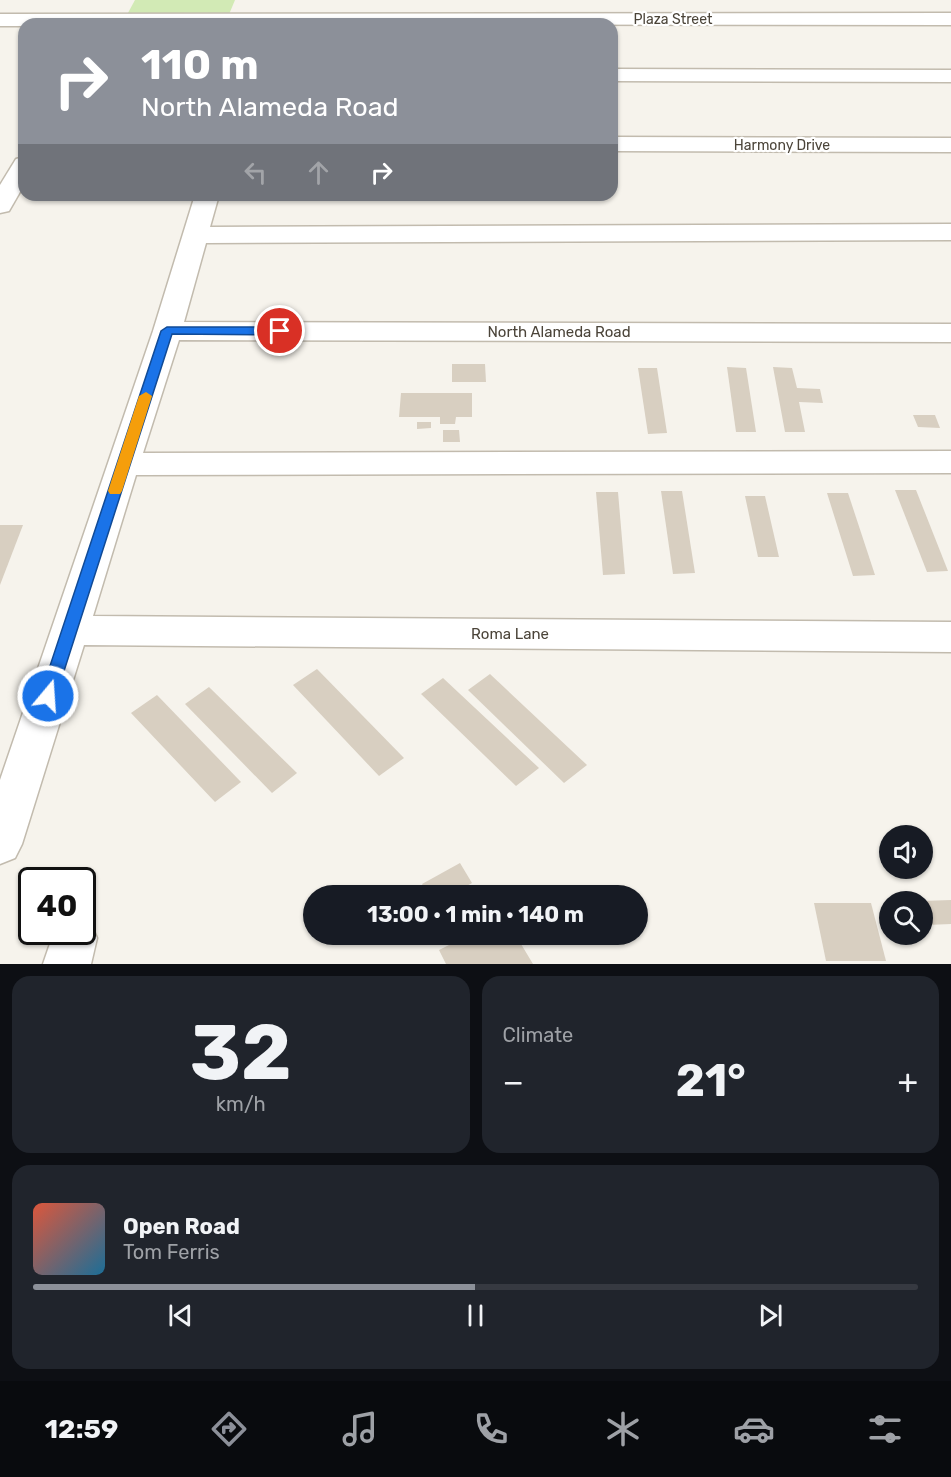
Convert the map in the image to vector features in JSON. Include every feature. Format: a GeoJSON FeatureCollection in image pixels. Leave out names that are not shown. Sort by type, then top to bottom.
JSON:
{"type":"FeatureCollection","features":[{"type":"Feature","properties":{"kind":"street"},"geometry":{"type":"LineString","coordinates":[[107,18],[117,0]]}},
{"type":"Feature","properties":{"kind":"street","name":"Plaza Street"},"geometry":{"type":"LineString","coordinates":[[185,18],[265,14],[951,19]]}},
{"type":"Feature","properties":{"kind":"street","name":"Plaza Street"},"geometry":{"type":"LineString","coordinates":[[0,20],[18,20]]}},
{"type":"Feature","properties":{"kind":"street"},"geometry":{"type":"LineString","coordinates":[[618,75],[951,76]]}},
{"type":"Feature","properties":{"kind":"street","name":"Harmony Drive"},"geometry":{"type":"LineString","coordinates":[[618,144],[951,145]]}},
{"type":"Feature","properties":{"kind":"street"},"geometry":{"type":"LineString","coordinates":[[0,206],[18,174]]}},
{"type":"Feature","properties":{"kind":"street"},"geometry":{"type":"LineString","coordinates":[[0,844],[167,331],[205,201]]}},
{"type":"Feature","properties":{"kind":"street"},"geometry":{"type":"LineString","coordinates":[[195,235],[951,232]]}},
{"type":"Feature","properties":{"kind":"street","name":"North Alameda Road"},"geometry":{"type":"LineString","coordinates":[[167,331],[951,333]]}},
{"type":"Feature","properties":{"kind":"street"},"geometry":{"type":"LineString","coordinates":[[124,464],[951,462]]}},
{"type":"Feature","properties":{"kind":"street","name":"Roma Lane"},"geometry":{"type":"LineString","coordinates":[[69,630],[951,637]]}},
{"type":"Feature","properties":{"kind":"green space"},"geometry":{"type":"Polygon","coordinates":[[[135,0],[235,0],[228,18],[125,18],[135,0]]]}},
{"type":"Feature","properties":{"kind":"building"},"geometry":{"type":"Polygon","coordinates":[[[452,364],[485,364],[486,382],[452,382],[452,364]]]}},
{"type":"Feature","properties":{"kind":"building"},"geometry":{"type":"Polygon","coordinates":[[[727,367],[746,368],[756,432],[736,432],[727,367]]]}},
{"type":"Feature","properties":{"kind":"building"},"geometry":{"type":"Polygon","coordinates":[[[773,367],[792,368],[797,388],[820,389],[823,403],[799,402],[805,432],[785,432],[773,367]]]}},
{"type":"Feature","properties":{"kind":"building"},"geometry":{"type":"Polygon","coordinates":[[[638,368],[657,368],[667,433],[648,434],[638,368]]]}},
{"type":"Feature","properties":{"kind":"building"},"geometry":{"type":"Polygon","coordinates":[[[401,393],[472,393],[472,417],[456,417],[455,424],[440,424],[440,417],[399,417],[401,393]]]}},
{"type":"Feature","properties":{"kind":"building"},"geometry":{"type":"Polygon","coordinates":[[[913,415],[935,415],[940,428],[918,427],[913,415]]]}},
{"type":"Feature","properties":{"kind":"building"},"geometry":{"type":"Polygon","coordinates":[[[417,422],[431,422],[431,428],[417,429],[417,422]]]}},
{"type":"Feature","properties":{"kind":"building"},"geometry":{"type":"Polygon","coordinates":[[[443,430],[459,430],[460,442],[443,442],[443,430]]]}},
{"type":"Feature","properties":{"kind":"building"},"geometry":{"type":"Polygon","coordinates":[[[895,490],[916,490],[948,571],[927,572],[895,490]]]}},
{"type":"Feature","properties":{"kind":"building"},"geometry":{"type":"Polygon","coordinates":[[[661,491],[682,491],[695,573],[673,574],[661,491]]]}},
{"type":"Feature","properties":{"kind":"building"},"geometry":{"type":"Polygon","coordinates":[[[596,492],[618,492],[625,574],[603,575],[596,492]]]}},
{"type":"Feature","properties":{"kind":"building"},"geometry":{"type":"Polygon","coordinates":[[[827,493],[848,493],[875,575],[853,576],[827,493]]]}},
{"type":"Feature","properties":{"kind":"building"},"geometry":{"type":"Polygon","coordinates":[[[745,496],[765,496],[779,557],[758,557],[745,496]]]}},
{"type":"Feature","properties":{"kind":"building"},"geometry":{"type":"Polygon","coordinates":[[[0,525],[23,525],[0,585],[0,525]]]}},
{"type":"Feature","properties":{"kind":"building"},"geometry":{"type":"Polygon","coordinates":[[[317,669],[404,758],[379,776],[293,685],[317,669]]]}},
{"type":"Feature","properties":{"kind":"building"},"geometry":{"type":"Polygon","coordinates":[[[490,674],[587,765],[564,783],[468,690],[490,674]]]}},
{"type":"Feature","properties":{"kind":"building"},"geometry":{"type":"Polygon","coordinates":[[[443,678],[539,768],[516,786],[421,694],[443,678]]]}},
{"type":"Feature","properties":{"kind":"building"},"geometry":{"type":"Polygon","coordinates":[[[209,687],[297,773],[272,793],[185,704],[209,687]]]}},
{"type":"Feature","properties":{"kind":"building"},"geometry":{"type":"Polygon","coordinates":[[[157,695],[241,782],[215,802],[131,713],[157,695]]]}},
{"type":"Feature","properties":{"kind":"building"},"geometry":{"type":"Polygon","coordinates":[[[460,863],[472,883],[468,885],[422,884],[460,863]]]}},
{"type":"Feature","properties":{"kind":"building"},"geometry":{"type":"Polygon","coordinates":[[[951,900],[951,924],[933,925],[933,901],[951,900]]]}},
{"type":"Feature","properties":{"kind":"building"},"geometry":{"type":"Polygon","coordinates":[[[814,903],[871,903],[879,934],[879,945],[882,945],[886,961],[826,961],[814,903]]]}},
{"type":"Feature","properties":{"kind":"building"},"geometry":{"type":"Polygon","coordinates":[[[449,945],[522,945],[533,964],[446,964],[439,950],[449,945]]]}},
{"type":"Feature","properties":{"kind":"slow traffic"},"geometry":{"type":"LineString","coordinates":[[115,491],[146,396]]}},
{"type":"Feature","properties":{"kind":"route"},"geometry":{"type":"LineString","coordinates":[[48,696],[167,331],[280,331]]}}]}
